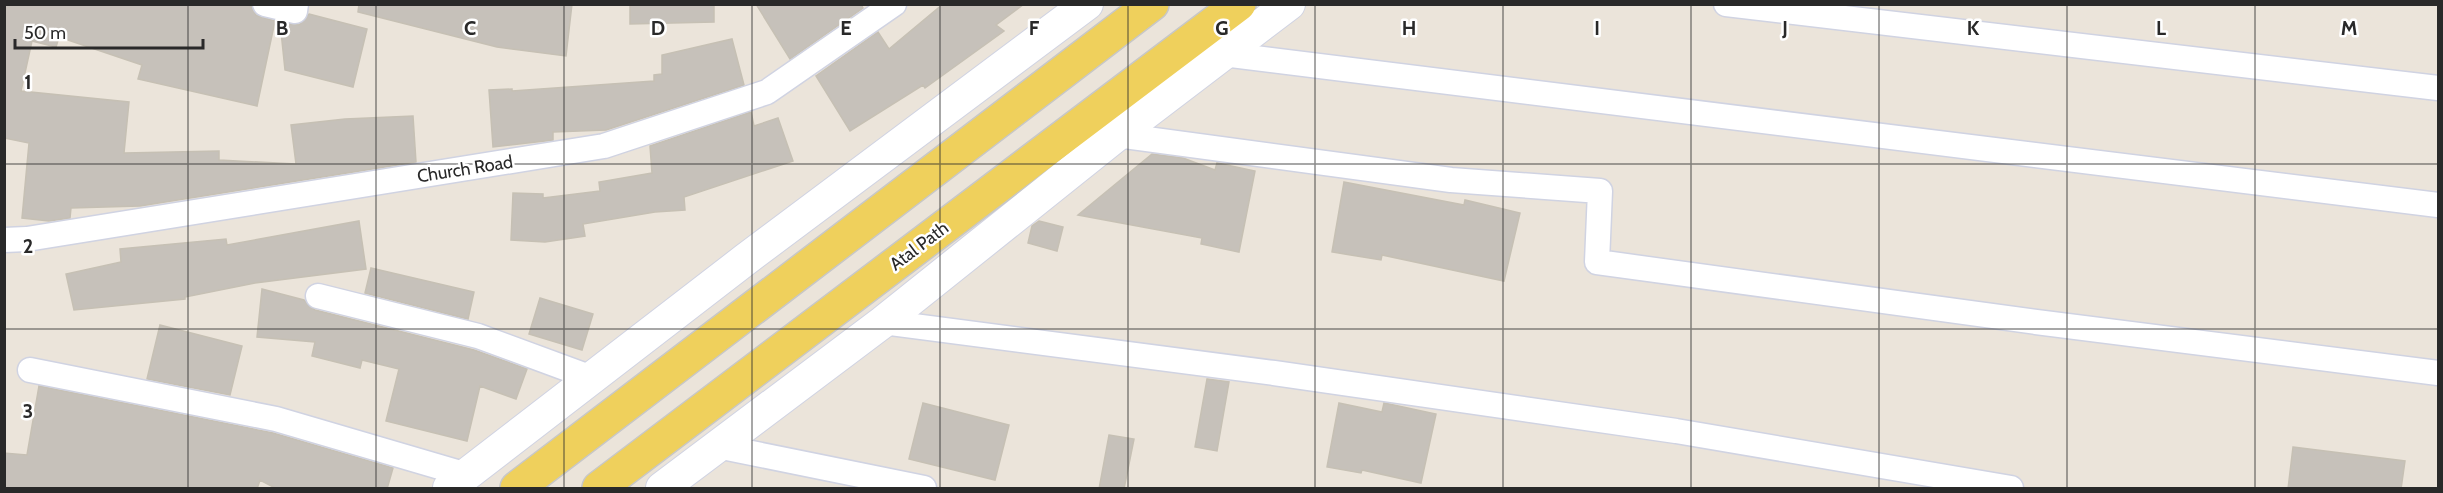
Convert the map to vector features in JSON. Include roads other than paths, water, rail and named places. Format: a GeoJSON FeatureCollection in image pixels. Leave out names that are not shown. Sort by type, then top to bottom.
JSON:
{"type":"FeatureCollection","features":[{"type":"Feature","properties":{"kind":"main road"},"geometry":{"type":"LineString","coordinates":[[517,489],[1152,4]]}},
{"type":"Feature","properties":{"kind":"main road","name":"Atal Path"},"geometry":{"type":"LineString","coordinates":[[599,489],[1239,4]]}},
{"type":"Feature","properties":{"kind":"street"},"geometry":{"type":"LineString","coordinates":[[265,4],[295,11],[296,4]]}},
{"type":"Feature","properties":{"kind":"street","name":"Church Road"},"geometry":{"type":"LineString","coordinates":[[4,240],[27,239],[604,146],[767,92],[894,4]]}},
{"type":"Feature","properties":{"kind":"street"},"geometry":{"type":"LineString","coordinates":[[30,370],[276,418],[458,482],[755,252],[1087,4]]}},
{"type":"Feature","properties":{"kind":"street"},"geometry":{"type":"LineString","coordinates":[[662,489],[883,322],[1117,135],[1289,4]]}},
{"type":"Feature","properties":{"kind":"street"},"geometry":{"type":"LineString","coordinates":[[1726,4],[2439,88]]}},
{"type":"Feature","properties":{"kind":"street"},"geometry":{"type":"LineString","coordinates":[[1223,54],[2439,205]]}},
{"type":"Feature","properties":{"kind":"street"},"geometry":{"type":"LineString","coordinates":[[1117,135],[1451,180],[1600,191],[1597,261],[2036,322],[2439,373]]}},
{"type":"Feature","properties":{"kind":"street"},"geometry":{"type":"LineString","coordinates":[[318,296],[478,336],[592,378]]}},
{"type":"Feature","properties":{"kind":"street"},"geometry":{"type":"LineString","coordinates":[[883,322],[1274,373],[1665,429],[2010,489]]}},
{"type":"Feature","properties":{"kind":"street"},"geometry":{"type":"LineString","coordinates":[[717,446],[924,489]]}}]}
